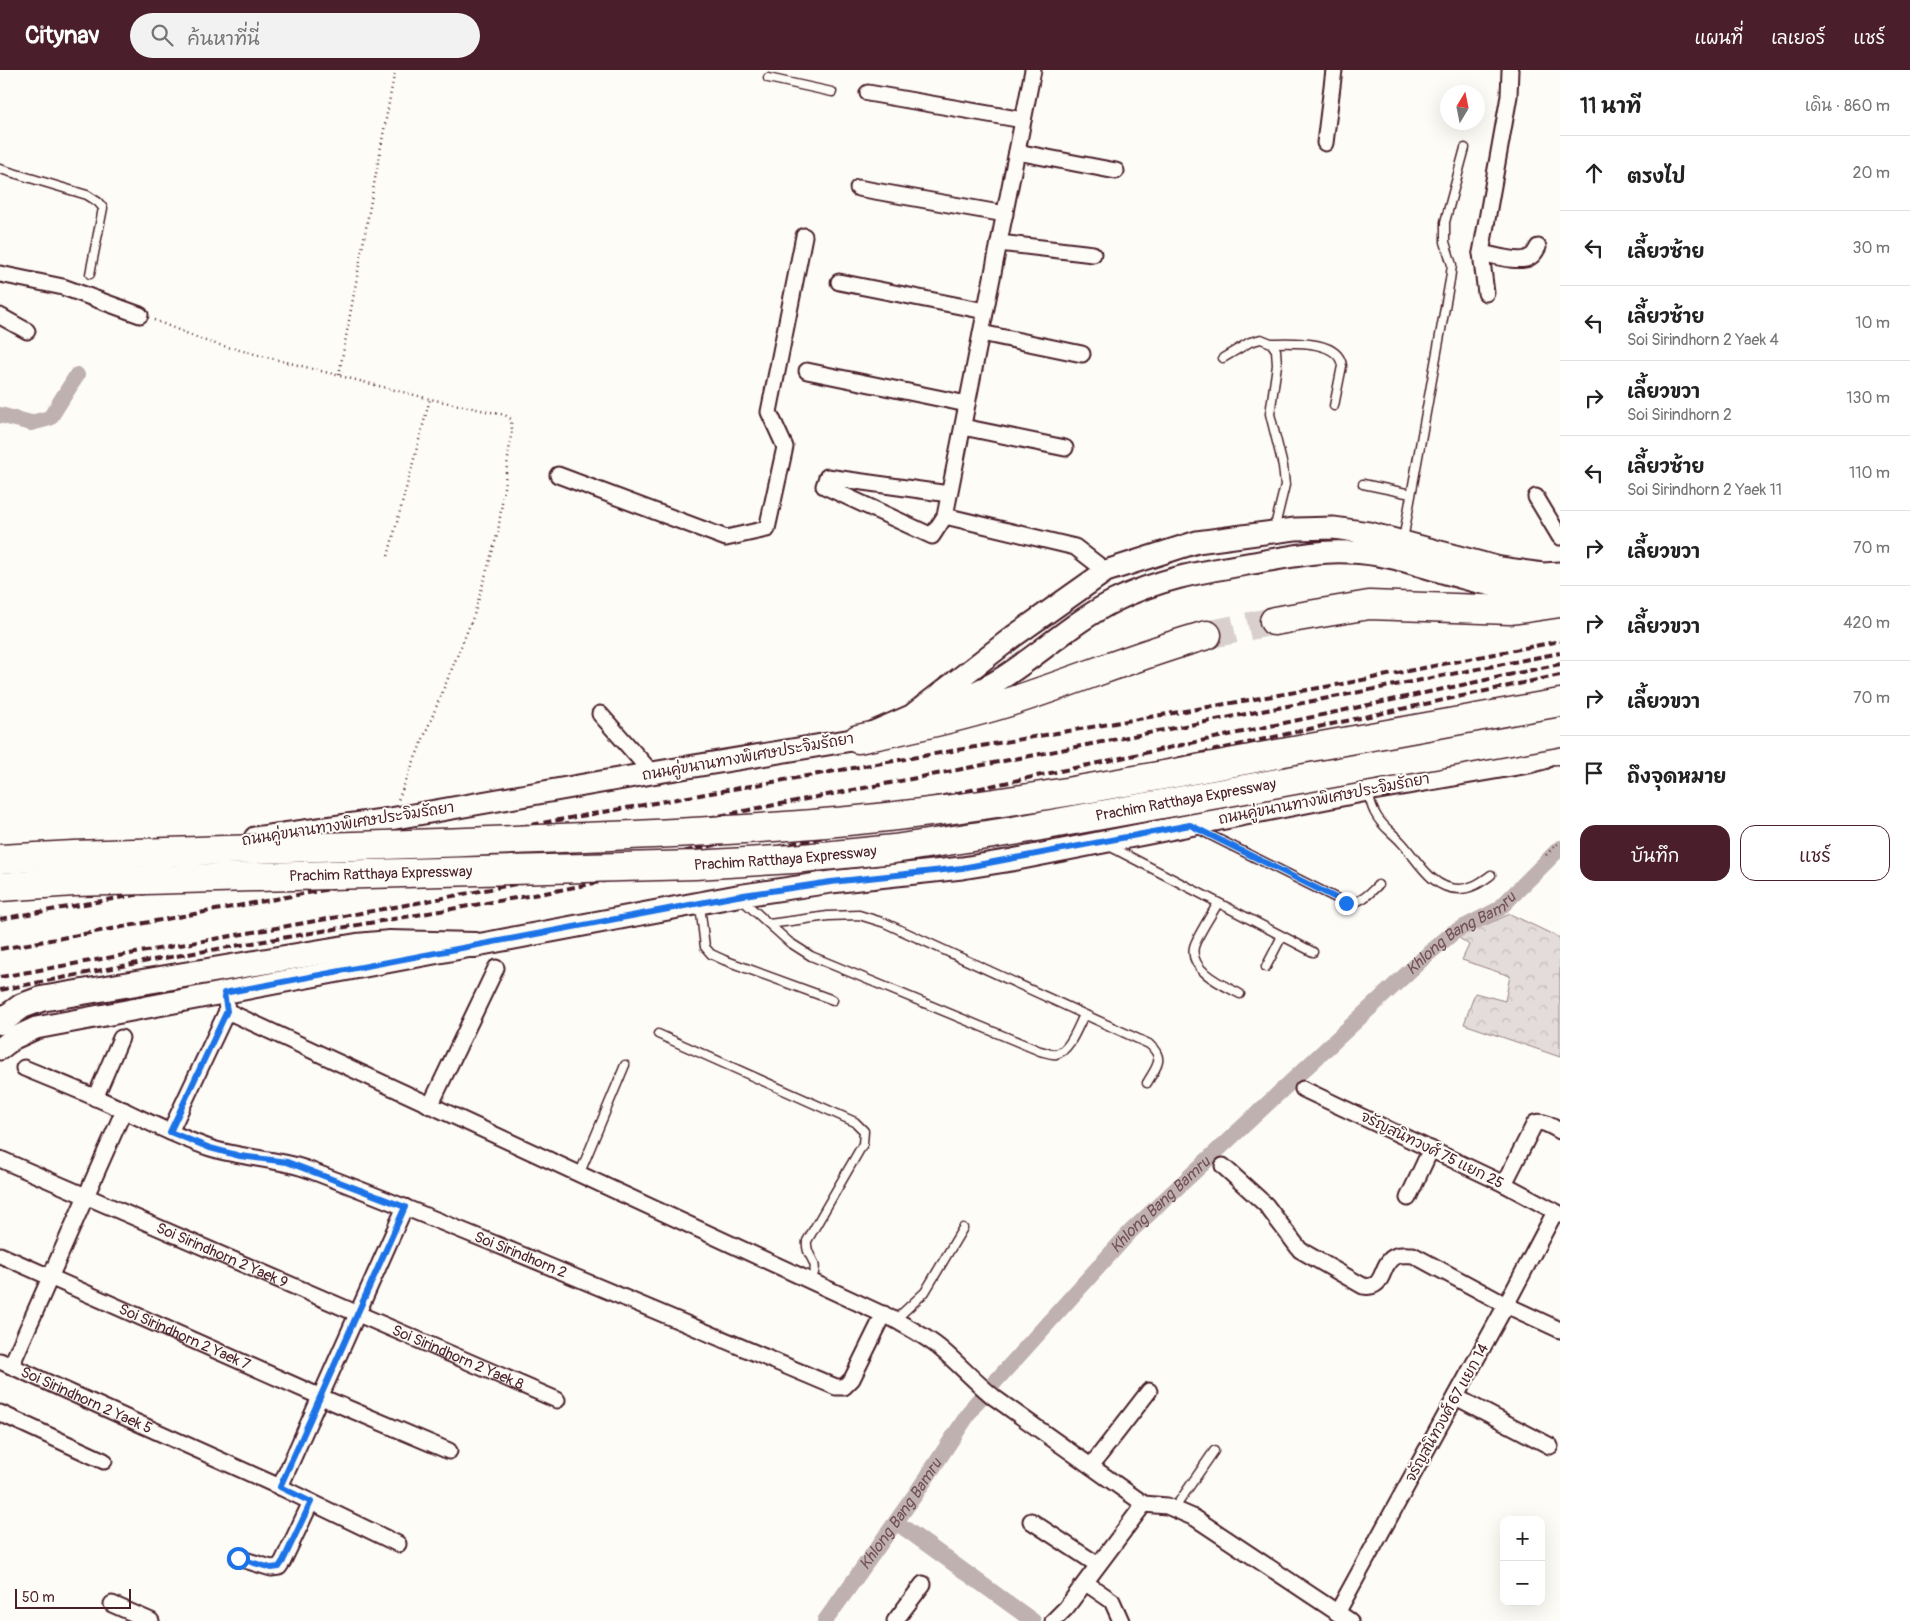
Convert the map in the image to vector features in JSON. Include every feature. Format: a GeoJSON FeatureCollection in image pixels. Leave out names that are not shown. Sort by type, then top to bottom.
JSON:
{"type":"FeatureCollection","features":[{"type":"Feature","properties":{"kind":"highway"},"geometry":{"type":"LineString","coordinates":[[1274,621],[1369,606],[1511,610],[1560,603]]}},
{"type":"Feature","properties":{"kind":"highway"},"geometry":{"type":"LineString","coordinates":[[858,739],[949,720],[1006,703],[1167,647],[1208,636]]}},
{"type":"Feature","properties":{"kind":"highway","name":"Prachim Ratthaya Expressway"},"geometry":{"type":"LineString","coordinates":[[0,859],[675,833],[796,826],[888,817],[1009,801],[1129,782],[1560,703]]}},
{"type":"Feature","properties":{"kind":"highway","name":"Prachim Ratthaya Expressway"},"geometry":{"type":"LineString","coordinates":[[0,887],[84,881],[695,865],[794,859],[894,849],[1014,831],[1560,732]]}},
{"type":"Feature","properties":{"kind":"highway"},"geometry":{"type":"LineString","coordinates":[[1501,751],[1560,751]]}},
{"type":"Feature","properties":{"kind":"main road","name":"ถนนคู่ขนานทางพิเศษประจิมรัถยา"},"geometry":{"type":"LineString","coordinates":[[0,874],[390,820],[652,773],[858,739],[911,716],[1014,636],[1106,571],[1197,542],[1295,529],[1334,528],[1369,532],[1500,568],[1544,574],[1560,573]]}},
{"type":"Feature","properties":{"kind":"main road"},"geometry":{"type":"LineString","coordinates":[[911,716],[961,698],[1000,679],[1082,620],[1114,601],[1154,584],[1182,575],[1318,553],[1349,552],[1403,561],[1488,584],[1560,594]]}},
{"type":"Feature","properties":{"kind":"main road"},"geometry":{"type":"LineString","coordinates":[[831,882],[996,842],[1501,751],[1560,732]]}},
{"type":"Feature","properties":{"kind":"main road","name":"ถนนคู่ขนานทางพิเศษประจิมรัถยา"},"geometry":{"type":"LineString","coordinates":[[0,1049],[14,1038],[36,1028],[226,1002],[475,945],[737,896],[831,882],[962,868],[1367,790],[1529,762],[1560,751]]}},
{"type":"Feature","properties":{"kind":"main road"},"geometry":{"type":"LineString","coordinates":[[0,1022],[22,1006],[40,999],[157,978],[357,946],[390,943],[475,945]]}},
{"type":"Feature","properties":{"kind":"street"},"geometry":{"type":"LineString","coordinates":[[949,494],[827,477],[824,486],[932,536],[945,516],[1033,70]]}},
{"type":"Feature","properties":{"kind":"street"},"geometry":{"type":"LineString","coordinates":[[1325,143],[1334,70]]}},
{"type":"Feature","properties":{"kind":"street"},"geometry":{"type":"LineString","coordinates":[[1486,293],[1481,253],[1509,96],[1510,70]]}},
{"type":"Feature","properties":{"kind":"street"},"geometry":{"type":"LineString","coordinates":[[868,93],[1023,120]]}},
{"type":"Feature","properties":{"kind":"street"},"geometry":{"type":"LineString","coordinates":[[1017,152],[1116,171]]}},
{"type":"Feature","properties":{"kind":"street"},"geometry":{"type":"LineString","coordinates":[[858,188],[1005,214]]}},
{"type":"Feature","properties":{"kind":"street"},"geometry":{"type":"LineString","coordinates":[[558,475],[726,538],[767,529],[785,447],[768,412],[804,236]]}},
{"type":"Feature","properties":{"kind":"street"},"geometry":{"type":"LineString","coordinates":[[999,244],[1093,254]]}},
{"type":"Feature","properties":{"kind":"street"},"geometry":{"type":"LineString","coordinates":[[1481,253],[1518,260],[1532,256],[1538,247]]}},
{"type":"Feature","properties":{"kind":"street"},"geometry":{"type":"LineString","coordinates":[[0,274],[63,287],[140,315]]}},
{"type":"Feature","properties":{"kind":"street"},"geometry":{"type":"LineString","coordinates":[[839,282],[985,311]]}},
{"type":"Feature","properties":{"kind":"street"},"geometry":{"type":"LineString","coordinates":[[0,316],[27,332]]}},
{"type":"Feature","properties":{"kind":"street"},"geometry":{"type":"LineString","coordinates":[[981,333],[1082,354]]}},
{"type":"Feature","properties":{"kind":"street"},"geometry":{"type":"LineString","coordinates":[[807,371],[967,404]]}},
{"type":"Feature","properties":{"kind":"street"},"geometry":{"type":"LineString","coordinates":[[963,427],[1065,448]]}},
{"type":"Feature","properties":{"kind":"street"},"geometry":{"type":"LineString","coordinates":[[1536,496],[1560,537]]}},
{"type":"Feature","properties":{"kind":"street"},"geometry":{"type":"LineString","coordinates":[[945,516],[1075,547],[1106,571]]}},
{"type":"Feature","properties":{"kind":"street"},"geometry":{"type":"LineString","coordinates":[[600,714],[652,773]]}},
{"type":"Feature","properties":{"kind":"street"},"geometry":{"type":"LineString","coordinates":[[430,1106],[496,968]]}},
{"type":"Feature","properties":{"kind":"street"},"geometry":{"type":"LineString","coordinates":[[170,1132],[226,1002],[430,1106],[890,1317],[929,1340],[942,1350],[976,1384],[1144,1504],[1174,1509],[1195,1518],[1344,1617]]}},
{"type":"Feature","properties":{"kind":"street"},"geometry":{"type":"LineString","coordinates":[[95,1098],[121,1038]]}},
{"type":"Feature","properties":{"kind":"street","name":"Soi Sirindhorn 2"},"geometry":{"type":"LineString","coordinates":[[24,1068],[124,1110],[170,1132],[218,1150],[240,1156],[294,1164],[405,1207],[836,1387],[844,1387],[852,1379],[890,1317]]}},
{"type":"Feature","properties":{"kind":"street","name":"จรัญสนิทวงศ์ 75 แยก 25"},"geometry":{"type":"LineString","coordinates":[[1303,1088],[1504,1184],[1558,1213]]}},
{"type":"Feature","properties":{"kind":"street","name":"Soi Sirindhorn 2 Yaek 5"},"geometry":{"type":"LineString","coordinates":[[124,1110],[49,1277],[6,1363],[280,1487],[398,1544]]}},
{"type":"Feature","properties":{"kind":"street"},"geometry":{"type":"LineString","coordinates":[[1504,1184],[1535,1123],[1543,1122],[1560,1131]]}},
{"type":"Feature","properties":{"kind":"street"},"geometry":{"type":"LineString","coordinates":[[1408,1198],[1431,1149]]}},
{"type":"Feature","properties":{"kind":"street","name":"Soi Sirindhorn 2 Yaek 9"},"geometry":{"type":"LineString","coordinates":[[0,1159],[357,1315]]}},
{"type":"Feature","properties":{"kind":"street"},"geometry":{"type":"LineString","coordinates":[[1223,1166],[1266,1205],[1300,1250],[1363,1286],[1371,1287],[1376,1285],[1391,1258],[1399,1254],[1413,1255],[1506,1305],[1560,1330]]}},
{"type":"Feature","properties":{"kind":"street"},"geometry":{"type":"LineString","coordinates":[[280,1487],[405,1207]]}},
{"type":"Feature","properties":{"kind":"street","name":"จรัญสนิทวงศ์ 67 แยก 14"},"geometry":{"type":"LineString","coordinates":[[1344,1617],[1456,1397],[1558,1213]]}},
{"type":"Feature","properties":{"kind":"street","name":"Soi Sirindhorn 2 Yaek 7"},"geometry":{"type":"LineString","coordinates":[[0,1255],[321,1397],[449,1450]]}},
{"type":"Feature","properties":{"kind":"street","name":"Soi Sirindhorn 2 Yaek 8"},"geometry":{"type":"LineString","coordinates":[[357,1315],[557,1400]]}},
{"type":"Feature","properties":{"kind":"street"},"geometry":{"type":"LineString","coordinates":[[1090,1466],[1149,1391]]}},
{"type":"Feature","properties":{"kind":"street"},"geometry":{"type":"LineString","coordinates":[[1456,1397],[1550,1446]]}},
{"type":"Feature","properties":{"kind":"street"},"geometry":{"type":"LineString","coordinates":[[0,1413],[104,1461]]}},
{"type":"Feature","properties":{"kind":"street"},"geometry":{"type":"LineString","coordinates":[[238,1558],[271,1568],[279,1567],[311,1502]]}},
{"type":"Feature","properties":{"kind":"street"},"geometry":{"type":"LineString","coordinates":[[1054,1620],[1066,1608],[1144,1504]]}},
{"type":"Feature","properties":{"kind":"street"},"geometry":{"type":"LineString","coordinates":[[1031,1521],[1098,1565]]}},
{"type":"Feature","properties":{"kind":"street"},"geometry":{"type":"LineString","coordinates":[[1086,1582],[1112,1601],[1121,1621]]}},
{"type":"Feature","properties":{"kind":"street"},"geometry":{"type":"LineString","coordinates":[[895,1621],[923,1584]]}},
{"type":"Feature","properties":{"kind":"street"},"geometry":{"type":"LineString","coordinates":[[112,1604],[132,1617],[151,1621]]}},
{"type":"Feature","properties":{"kind":"lane"},"geometry":{"type":"LineString","coordinates":[[768,78],[832,92]]}},
{"type":"Feature","properties":{"kind":"lane"},"geometry":{"type":"LineString","coordinates":[[1402,542],[1450,280],[1452,265],[1445,242],[1445,222],[1465,148]]}},
{"type":"Feature","properties":{"kind":"lane"},"geometry":{"type":"LineString","coordinates":[[0,169],[87,195],[98,202],[103,208],[102,222],[90,274]]}},
{"type":"Feature","properties":{"kind":"lane"},"geometry":{"type":"LineString","coordinates":[[1223,358],[1250,342],[1261,339],[1271,343],[1304,343],[1330,349],[1341,361],[1342,366],[1334,406]]}},
{"type":"Feature","properties":{"kind":"lane"},"geometry":{"type":"LineString","coordinates":[[1271,343],[1276,350],[1277,365],[1270,414],[1283,466],[1285,485],[1274,532]]}},
{"type":"Feature","properties":{"kind":"lane"},"geometry":{"type":"LineString","coordinates":[[1363,484],[1411,494]]}},
{"type":"Feature","properties":{"kind":"lane"},"geometry":{"type":"LineString","coordinates":[[1367,790],[1375,814],[1384,828],[1400,841],[1429,876],[1442,885],[1458,889],[1472,887],[1491,876]]}},
{"type":"Feature","properties":{"kind":"lane"},"geometry":{"type":"LineString","coordinates":[[1190,825],[1346,903],[1362,900],[1378,885]]}},
{"type":"Feature","properties":{"kind":"lane"},"geometry":{"type":"LineString","coordinates":[[1103,842],[1313,952]]}},
{"type":"Feature","properties":{"kind":"lane"},"geometry":{"type":"LineString","coordinates":[[737,896],[789,942],[811,956],[1048,1054],[1056,1054],[1068,1045],[1084,1015]]}},
{"type":"Feature","properties":{"kind":"lane"},"geometry":{"type":"LineString","coordinates":[[700,903],[705,947],[711,954],[833,1000]]}},
{"type":"Feature","properties":{"kind":"lane"},"geometry":{"type":"LineString","coordinates":[[1218,903],[1194,946],[1194,956],[1197,964],[1210,977],[1240,994]]}},
{"type":"Feature","properties":{"kind":"lane"},"geometry":{"type":"LineString","coordinates":[[770,924],[828,916],[858,915],[885,924],[1149,1044],[1159,1057],[1158,1064],[1147,1083]]}},
{"type":"Feature","properties":{"kind":"lane"},"geometry":{"type":"LineString","coordinates":[[1266,967],[1282,936]]}},
{"type":"Feature","properties":{"kind":"lane"},"geometry":{"type":"LineString","coordinates":[[658,1034],[855,1122],[864,1131],[863,1144],[807,1241],[806,1248],[816,1268],[812,1280]]}},
{"type":"Feature","properties":{"kind":"lane"},"geometry":{"type":"LineString","coordinates":[[579,1175],[625,1065]]}},
{"type":"Feature","properties":{"kind":"lane"},"geometry":{"type":"LineString","coordinates":[[890,1317],[925,1292],[964,1228]]}},
{"type":"Feature","properties":{"kind":"lane"},"geometry":{"type":"LineString","coordinates":[[1174,1509],[1214,1451]]}},
{"type":"Feature","properties":{"kind":"path"},"geometry":{"type":"LineString","coordinates":[[338,375],[396,70]]}},
{"type":"Feature","properties":{"kind":"path"},"geometry":{"type":"LineString","coordinates":[[140,315],[208,342],[430,399],[505,415],[511,419],[512,429],[498,532],[474,615],[390,820]]}},
{"type":"Feature","properties":{"kind":"path"},"geometry":{"type":"LineString","coordinates":[[388,556],[430,399]]}},
{"type":"Feature","properties":{"kind":"path"},"geometry":{"type":"LineString","coordinates":[[1546,855],[1560,841]]}},
{"type":"Feature","properties":{"kind":"green space"},"geometry":{"type":"Polygon","coordinates":[[[1510,914],[1560,938],[1560,1057],[1464,1024],[1475,993],[1505,1001],[1510,976],[1462,960],[1469,945],[1458,937],[1510,914]]]}},
{"type":"Feature","properties":{"kind":"waterway"},"geometry":{"type":"LineString","coordinates":[[0,415],[31,423],[50,418],[77,375]]}},
{"type":"Feature","properties":{"kind":"waterway","name":"Khlong Bang Bamru"},"geometry":{"type":"LineString","coordinates":[[825,1621],[915,1495],[975,1404],[1131,1231],[1429,953],[1454,932],[1499,909],[1560,848]]}},
{"type":"Feature","properties":{"kind":"waterway"},"geometry":{"type":"LineString","coordinates":[[896,1522],[1033,1621]]}},
{"type":"Feature","properties":{"kind":"tunnel"},"geometry":{"type":"LineString","coordinates":[[1207,635],[1274,621]]}},
{"type":"Feature","properties":{"kind":"railway"},"geometry":{"type":"LineString","coordinates":[[0,919],[818,774],[1342,684],[1560,641]]}},
{"type":"Feature","properties":{"kind":"railway"},"geometry":{"type":"LineString","coordinates":[[0,949],[585,841],[1560,653]]}},
{"type":"Feature","properties":{"kind":"railway"},"geometry":{"type":"LineString","coordinates":[[0,977],[417,903],[668,855],[1560,664]]}},
{"type":"Feature","properties":{"kind":"railway"},"geometry":{"type":"LineString","coordinates":[[0,990],[153,960],[545,893],[855,831],[1318,727],[1560,675]]}},
{"type":"Feature","properties":{"kind":"route"},"geometry":{"type":"LineString","coordinates":[[238,1558],[271,1568],[279,1567],[283,1561],[311,1502],[280,1487],[405,1207],[309,1169],[287,1162],[240,1156],[210,1148],[170,1132],[227,1011],[224,993],[737,896],[831,882],[962,868],[1190,825],[1346,903]]}}]}
